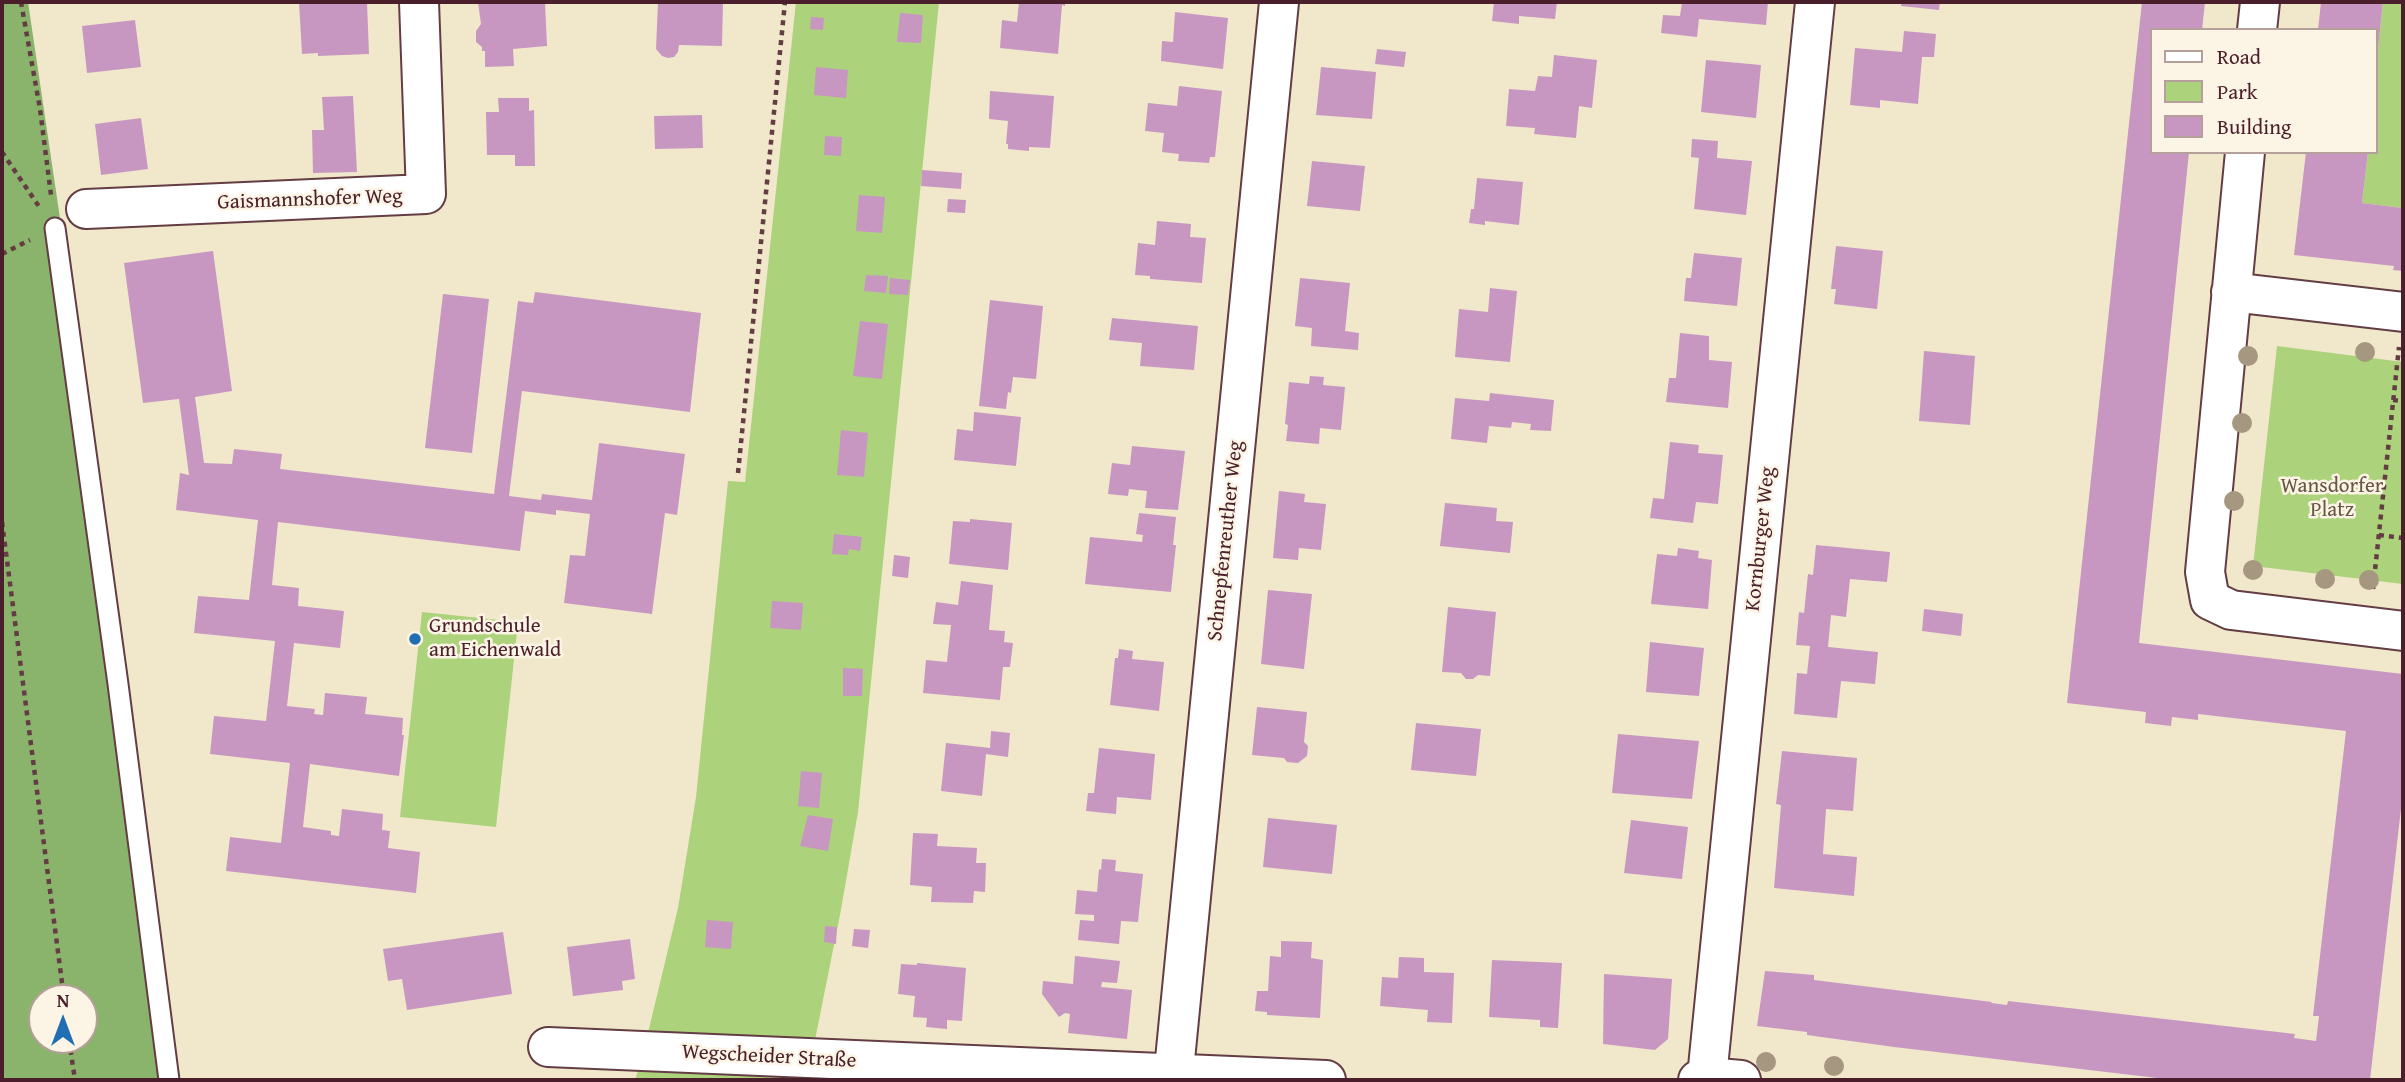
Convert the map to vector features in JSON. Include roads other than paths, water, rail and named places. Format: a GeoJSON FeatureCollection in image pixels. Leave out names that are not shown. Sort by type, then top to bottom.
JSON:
{"type":"FeatureCollection","features":[{"type":"Feature","properties":{"kind":"street","name":"Gaismannshofer Weg"},"geometry":{"type":"LineString","coordinates":[[70,219],[426,194],[419,2]]}},
{"type":"Feature","properties":{"kind":"street","name":"Schnepfenreuther Weg"},"geometry":{"type":"LineString","coordinates":[[1173,1078],[1279,2]]}},
{"type":"Feature","properties":{"kind":"street","name":"Kornburger Weg"},"geometry":{"type":"LineString","coordinates":[[1715,1079],[1815,2]]}},
{"type":"Feature","properties":{"kind":"street"},"geometry":{"type":"LineString","coordinates":[[2258,28],[2260,2]]}},
{"type":"Feature","properties":{"kind":"street"},"geometry":{"type":"LineString","coordinates":[[2245,154],[2205,572],[2210,600],[2231,610],[2403,631]]}},
{"type":"Feature","properties":{"kind":"street"},"geometry":{"type":"LineString","coordinates":[[2231,292],[2403,312]]}},
{"type":"Feature","properties":{"kind":"street","name":"Wegscheider Straße"},"geometry":{"type":"LineString","coordinates":[[548,1046],[1173,1078],[1325,1080]]}},
{"type":"Feature","properties":{"kind":"lane"},"geometry":{"type":"LineString","coordinates":[[70,219],[118,684],[169,1080]]}},
{"type":"Feature","properties":{"kind":"place","name":"Grundschule am Eichenwald"},"geometry":{"type":"Point","coordinates":[415,639]}},
{"type":"Feature","properties":{"kind":"park label","name":"Wansdorfer Platz"},"geometry":{"type":"Point","coordinates":[2332,499]}}]}
